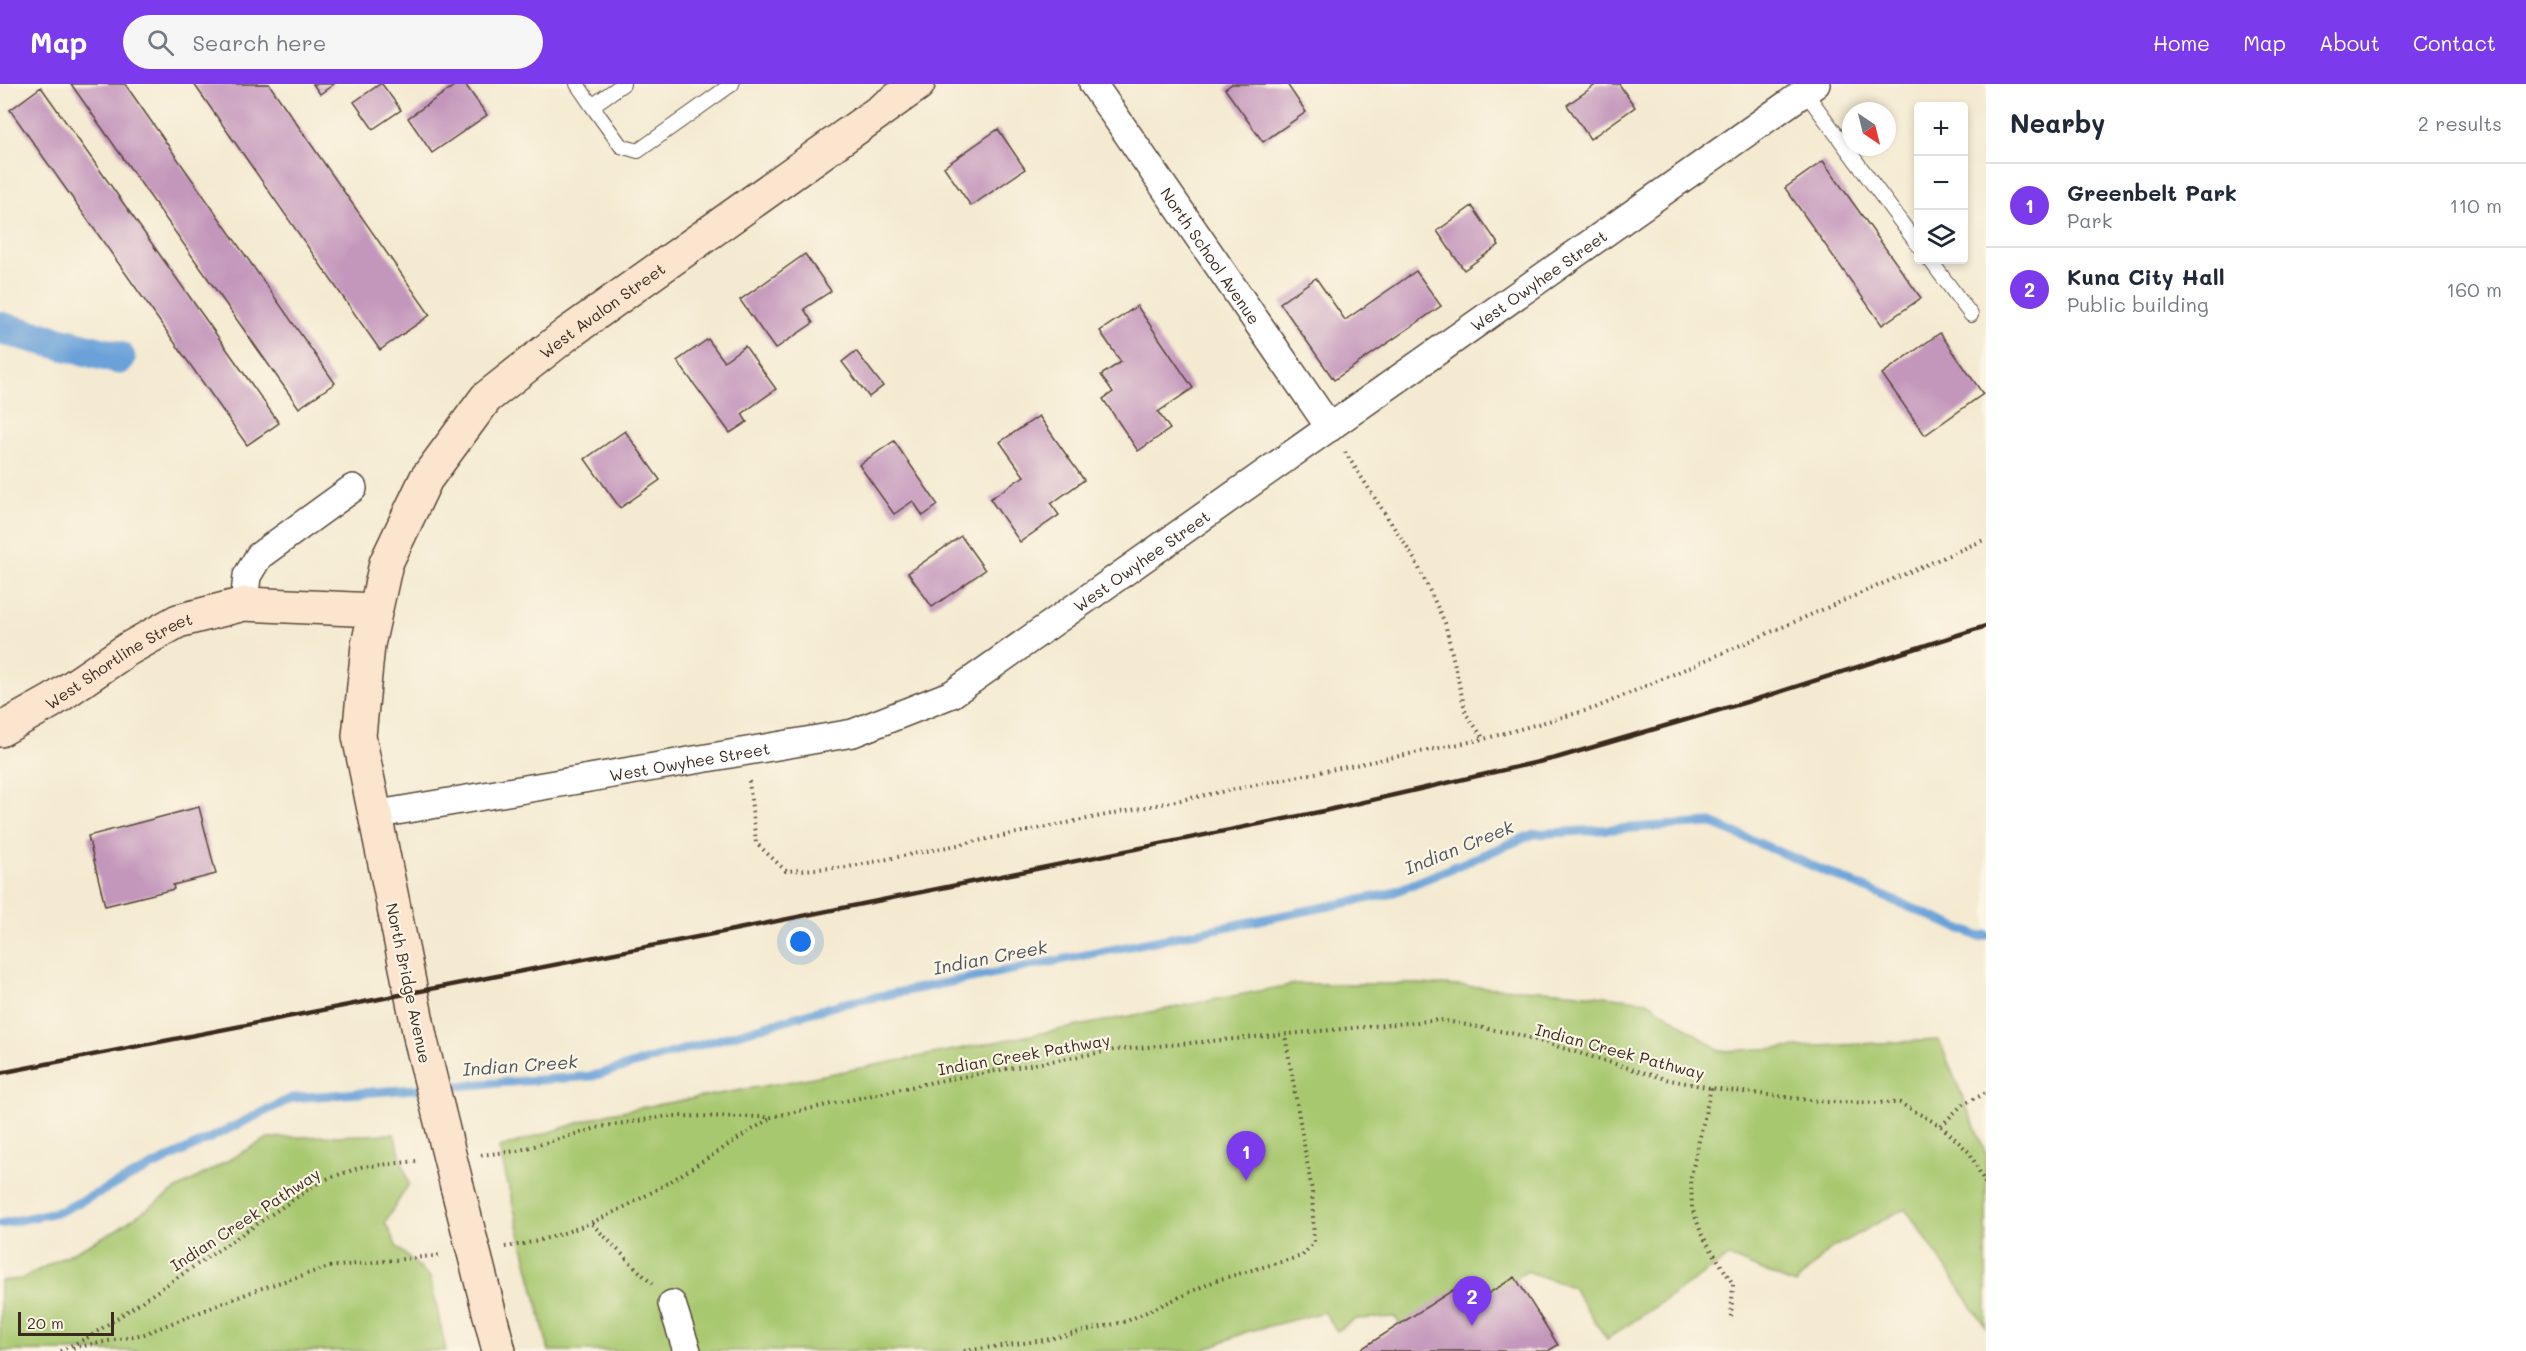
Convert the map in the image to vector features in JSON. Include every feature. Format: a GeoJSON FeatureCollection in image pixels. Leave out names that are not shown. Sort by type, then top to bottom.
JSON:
{"type":"FeatureCollection","features":[{"type":"Feature","properties":{"kind":"main road","name":"West Avalon Street"},"geometry":{"type":"LineString","coordinates":[[375,610],[386,562],[426,479],[486,398],[567,334],[918,84]]}},
{"type":"Feature","properties":{"kind":"main road","name":"West Shortline Street"},"geometry":{"type":"LineString","coordinates":[[0,730],[52,701],[128,649],[178,621],[244,604],[375,610]]}},
{"type":"Feature","properties":{"kind":"main road","name":"North Bridge Avenue"},"geometry":{"type":"LineString","coordinates":[[375,610],[359,736],[373,814],[421,1041],[499,1351]]}},
{"type":"Feature","properties":{"kind":"street","name":"North School Avenue"},"geometry":{"type":"LineString","coordinates":[[1093,84],[1330,428]]}},
{"type":"Feature","properties":{"kind":"street","name":"West Owyhee Street"},"geometry":{"type":"LineString","coordinates":[[373,814],[853,733],[952,694],[1811,88]]}},
{"type":"Feature","properties":{"kind":"street"},"geometry":{"type":"LineString","coordinates":[[244,604],[247,576],[259,556],[353,488]]}},
{"type":"Feature","properties":{"kind":"street"},"geometry":{"type":"LineString","coordinates":[[672,1304],[687,1351]]}},
{"type":"Feature","properties":{"kind":"lane"},"geometry":{"type":"LineString","coordinates":[[577,84],[621,146],[639,151],[732,84]]}},
{"type":"Feature","properties":{"kind":"lane"},"geometry":{"type":"LineString","coordinates":[[592,106],[623,84]]}},
{"type":"Feature","properties":{"kind":"lane"},"geometry":{"type":"LineString","coordinates":[[1811,88],[1914,238]]}},
{"type":"Feature","properties":{"kind":"lane"},"geometry":{"type":"LineString","coordinates":[[1933,264],[1971,315]]}},
{"type":"Feature","properties":{"kind":"path"},"geometry":{"type":"LineString","coordinates":[[1330,428],[1415,560],[1445,623],[1466,714],[1484,739]]}},
{"type":"Feature","properties":{"kind":"path"},"geometry":{"type":"LineString","coordinates":[[746,751],[756,843],[786,871],[848,867],[1484,739],[1595,708],[1986,539]]}},
{"type":"Feature","properties":{"kind":"path","name":"Indian Creek Pathway"},"geometry":{"type":"LineString","coordinates":[[472,1155],[517,1151],[600,1127],[668,1116],[771,1118],[933,1082],[1114,1050],[1440,1020],[1516,1034],[1665,1079],[1711,1088],[1826,1102],[1900,1103],[1941,1126],[1970,1153],[1986,1185]]}},
{"type":"Feature","properties":{"kind":"path"},"geometry":{"type":"LineString","coordinates":[[964,1351],[1045,1340],[1127,1321],[1201,1286],[1302,1256],[1310,1250],[1314,1242],[1312,1191],[1285,1035]]}},
{"type":"Feature","properties":{"kind":"path"},"geometry":{"type":"LineString","coordinates":[[1711,1088],[1690,1176],[1692,1208],[1702,1235],[1734,1284],[1731,1317]]}},
{"type":"Feature","properties":{"kind":"path"},"geometry":{"type":"LineString","coordinates":[[1941,1126],[1963,1104],[1986,1093]]}},
{"type":"Feature","properties":{"kind":"path","name":"Indian Creek Pathway"},"geometry":{"type":"LineString","coordinates":[[505,1247],[552,1239],[592,1224],[639,1199],[771,1118]]}},
{"type":"Feature","properties":{"kind":"path","name":"Indian Creek Pathway"},"geometry":{"type":"LineString","coordinates":[[69,1348],[321,1181],[362,1167],[428,1160]]}},
{"type":"Feature","properties":{"kind":"path"},"geometry":{"type":"LineString","coordinates":[[592,1224],[672,1304]]}},
{"type":"Feature","properties":{"kind":"path","name":"Indian Creek Pathway"},"geometry":{"type":"LineString","coordinates":[[60,1351],[144,1334],[259,1289],[329,1267],[448,1253]]}},
{"type":"Feature","properties":{"kind":"green space"},"geometry":{"type":"Polygon","coordinates":[[[1296,984],[1420,984],[1560,991],[1647,1001],[1721,1051],[1939,1040],[1986,1154],[1986,1327],[1905,1208],[1830,1249],[1795,1284],[1729,1257],[1607,1339],[1572,1287],[1527,1271],[1479,1302],[1469,1288],[1405,1332],[1395,1317],[1356,1319],[1337,1331],[1324,1312],[1246,1332],[1201,1351],[549,1351],[499,1148],[610,1113],[798,1080],[1296,984]]]}},
{"type":"Feature","properties":{"kind":"green space"},"geometry":{"type":"Polygon","coordinates":[[[394,1134],[409,1184],[385,1222],[397,1247],[430,1277],[446,1351],[0,1351],[0,1281],[21,1279],[114,1231],[177,1189],[268,1138],[394,1134]]]}},
{"type":"Feature","properties":{"kind":"building"},"geometry":{"type":"Polygon","coordinates":[[[71,84],[125,84],[335,383],[299,408],[71,84]]]}},
{"type":"Feature","properties":{"kind":"building"},"geometry":{"type":"Polygon","coordinates":[[[194,84],[269,84],[430,315],[380,350],[194,84]]]}},
{"type":"Feature","properties":{"kind":"building"},"geometry":{"type":"Polygon","coordinates":[[[313,84],[334,84],[320,94],[313,84]]]}},
{"type":"Feature","properties":{"kind":"building"},"geometry":{"type":"Polygon","coordinates":[[[380,84],[401,110],[373,129],[354,102],[380,84]]]}},
{"type":"Feature","properties":{"kind":"building"},"geometry":{"type":"Polygon","coordinates":[[[457,84],[465,84],[487,115],[432,153],[408,118],[457,84]]]}},
{"type":"Feature","properties":{"kind":"building"},"geometry":{"type":"Polygon","coordinates":[[[1232,84],[1287,84],[1306,112],[1263,142],[1225,89],[1232,84]]]}},
{"type":"Feature","properties":{"kind":"building"},"geometry":{"type":"Polygon","coordinates":[[[1597,84],[1619,84],[1635,107],[1590,139],[1567,105],[1597,84]]]}},
{"type":"Feature","properties":{"kind":"building"},"geometry":{"type":"Polygon","coordinates":[[[41,87],[279,423],[247,445],[10,110],[41,87]]]}},
{"type":"Feature","properties":{"kind":"building"},"geometry":{"type":"Polygon","coordinates":[[[998,129],[1025,169],[971,206],[944,167],[998,129]]]}},
{"type":"Feature","properties":{"kind":"building"},"geometry":{"type":"Polygon","coordinates":[[[1823,161],[1921,298],[1882,325],[1785,188],[1823,161]]]}},
{"type":"Feature","properties":{"kind":"building"},"geometry":{"type":"Polygon","coordinates":[[[1472,206],[1499,245],[1464,270],[1437,231],[1472,206]]]}},
{"type":"Feature","properties":{"kind":"building"},"geometry":{"type":"Polygon","coordinates":[[[805,254],[831,291],[804,309],[813,323],[775,349],[740,300],[805,254]]]}},
{"type":"Feature","properties":{"kind":"building"},"geometry":{"type":"Polygon","coordinates":[[[1416,271],[1441,306],[1334,380],[1280,303],[1316,278],[1345,320],[1416,271]]]}},
{"type":"Feature","properties":{"kind":"building"},"geometry":{"type":"Polygon","coordinates":[[[1137,306],[1193,388],[1158,412],[1170,429],[1138,451],[1103,399],[1113,392],[1101,375],[1121,362],[1100,331],[1137,306]]]}},
{"type":"Feature","properties":{"kind":"building"},"geometry":{"type":"Polygon","coordinates":[[[1940,333],[1983,394],[1925,435],[1882,374],[1940,333]]]}},
{"type":"Feature","properties":{"kind":"building"},"geometry":{"type":"Polygon","coordinates":[[[708,339],[724,361],[745,346],[776,389],[742,414],[747,422],[730,433],[677,361],[708,339]]]}},
{"type":"Feature","properties":{"kind":"building"},"geometry":{"type":"Polygon","coordinates":[[[856,351],[883,386],[869,397],[842,362],[856,351]]]}},
{"type":"Feature","properties":{"kind":"building"},"geometry":{"type":"Polygon","coordinates":[[[1039,416],[1084,480],[1051,504],[1059,515],[1020,542],[990,499],[1024,476],[1000,442],[1039,416]]]}},
{"type":"Feature","properties":{"kind":"building"},"geometry":{"type":"Polygon","coordinates":[[[625,431],[660,480],[620,508],[585,459],[625,431]]]}},
{"type":"Feature","properties":{"kind":"building"},"geometry":{"type":"Polygon","coordinates":[[[894,441],[938,505],[923,516],[913,501],[894,514],[859,465],[894,441]]]}},
{"type":"Feature","properties":{"kind":"building"},"geometry":{"type":"Polygon","coordinates":[[[961,536],[985,570],[932,607],[908,573],[961,536]]]}},
{"type":"Feature","properties":{"kind":"building"},"geometry":{"type":"Polygon","coordinates":[[[199,807],[216,874],[173,885],[174,889],[105,906],[88,836],[199,807]]]}},
{"type":"Feature","properties":{"kind":"building"},"geometry":{"type":"Polygon","coordinates":[[[1515,1277],[1558,1345],[1548,1351],[1358,1351],[1456,1288],[1468,1306],[1515,1277]]]}},
{"type":"Feature","properties":{"kind":"waterway"},"geometry":{"type":"LineString","coordinates":[[0,328],[119,358]]}},
{"type":"Feature","properties":{"kind":"waterway","name":"Indian Creek"},"geometry":{"type":"LineString","coordinates":[[0,1224],[61,1211],[292,1098],[593,1076],[841,1004],[1389,894],[1534,834],[1711,823],[1980,937],[1986,935]]}},
{"type":"Feature","properties":{"kind":"railway"},"geometry":{"type":"LineString","coordinates":[[0,1073],[733,930],[1324,811],[1556,758],[1767,696],[1986,626]]}},
{"type":"Feature","properties":{"kind":"place","name":"Greenbelt Park"},"geometry":{"type":"Point","coordinates":[1246,1181]}},
{"type":"Feature","properties":{"kind":"place","name":"Kuna City Hall"},"geometry":{"type":"Point","coordinates":[1472,1326]}}]}
